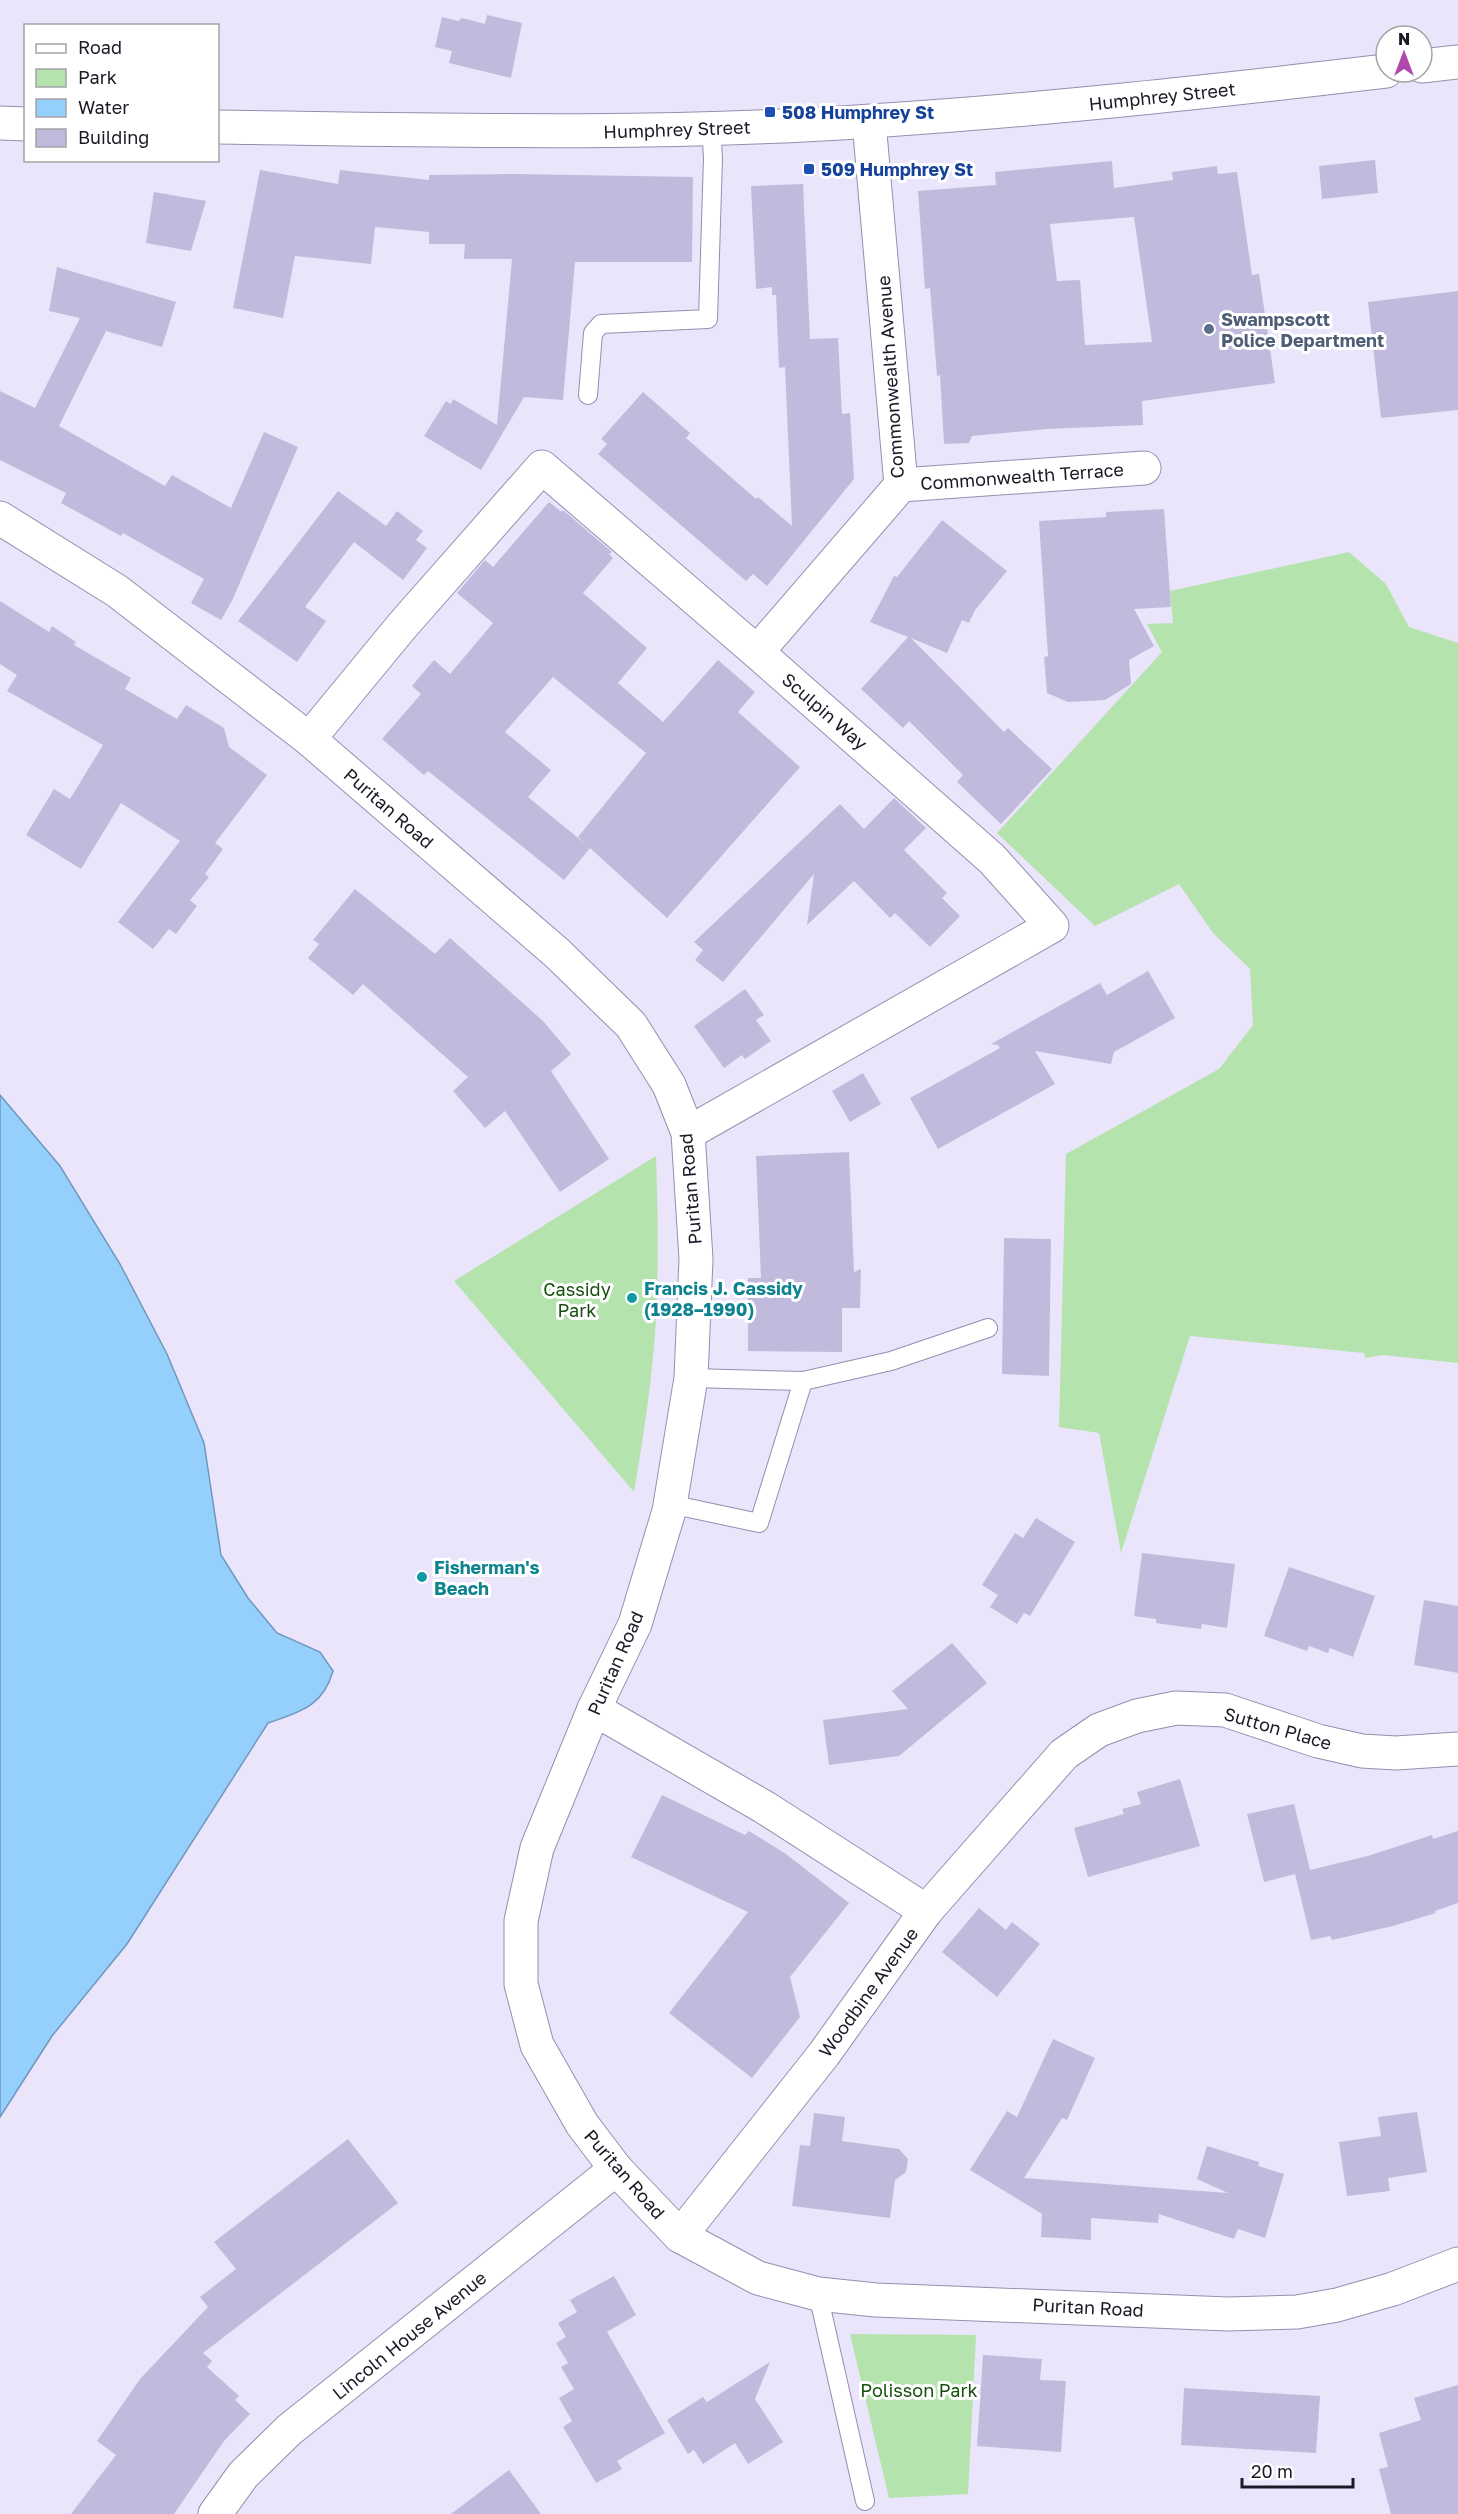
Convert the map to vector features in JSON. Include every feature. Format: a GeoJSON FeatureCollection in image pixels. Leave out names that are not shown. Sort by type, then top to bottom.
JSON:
{"type":"FeatureCollection","features":[{"type":"Feature","properties":{"kind":"street"},"geometry":{"type":"LineString","coordinates":[[1434,65],[1458,62]]}},
{"type":"Feature","properties":{"kind":"street","name":"Humphrey Street"},"geometry":{"type":"LineString","coordinates":[[219,127],[583,132],[869,122],[1089,104],[1374,72]]}},
{"type":"Feature","properties":{"kind":"street","name":"Commonwealth Avenue"},"geometry":{"type":"LineString","coordinates":[[757,652],[901,485],[869,122]]}},
{"type":"Feature","properties":{"kind":"street"},"geometry":{"type":"LineString","coordinates":[[0,123],[24,124]]}},
{"type":"Feature","properties":{"kind":"street","name":"Sculpin Way"},"geometry":{"type":"LineString","coordinates":[[309,739],[402,626],[542,467],[992,859],[1052,926],[688,1133]]}},
{"type":"Feature","properties":{"kind":"street","name":"Commonwealth Terrace"},"geometry":{"type":"LineString","coordinates":[[901,485],[1144,468]]}},
{"type":"Feature","properties":{"kind":"street","name":"Puritan Road"},"geometry":{"type":"LineString","coordinates":[[0,518],[117,591],[309,739],[557,953],[632,1025],[669,1085],[688,1133],[696,1259],[691,1378],[670,1504],[635,1624],[594,1709],[537,1848],[521,1921],[521,1984],[537,2045],[582,2124],[616,2169],[680,2236],[758,2277],[818,2294],[876,2300],[1228,2314],[1297,2312],[1337,2305],[1393,2289],[1458,2264]]}},
{"type":"Feature","properties":{"kind":"street","name":"Sutton Place"},"geometry":{"type":"LineString","coordinates":[[926,1911],[1064,1754],[1098,1730],[1137,1716],[1176,1708],[1225,1710],[1318,1741],[1362,1751],[1396,1753],[1458,1749]]}},
{"type":"Feature","properties":{"kind":"street","name":"Woodbine Avenue"},"geometry":{"type":"LineString","coordinates":[[594,1709],[764,1808],[926,1911],[824,2054],[680,2236]]}},
{"type":"Feature","properties":{"kind":"street","name":"Lincoln House Avenue"},"geometry":{"type":"LineString","coordinates":[[215,2514],[243,2475],[289,2430],[616,2169]]}},
{"type":"Feature","properties":{"kind":"lane"},"geometry":{"type":"LineString","coordinates":[[588,395],[593,333],[601,324],[708,320],[711,128]]}},
{"type":"Feature","properties":{"kind":"lane"},"geometry":{"type":"LineString","coordinates":[[691,1378],[803,1381],[891,1361],[988,1328]]}},
{"type":"Feature","properties":{"kind":"lane"},"geometry":{"type":"LineString","coordinates":[[670,1504],[759,1523],[803,1381]]}},
{"type":"Feature","properties":{"kind":"lane"},"geometry":{"type":"LineString","coordinates":[[818,2294],[866,2501]]}},
{"type":"Feature","properties":{"kind":"green space"},"geometry":{"type":"Polygon","coordinates":[[[1349,552],[1386,584],[1409,627],[1458,643],[1458,1363],[1383,1355],[1365,1358],[1364,1353],[1190,1336],[1121,1553],[1099,1433],[1059,1427],[1066,1154],[1219,1069],[1253,1025],[1250,969],[1213,933],[1179,884],[1095,926],[997,833],[1162,652],[1147,624],[1173,623],[1170,591],[1349,552]]]}},
{"type":"Feature","properties":{"kind":"green space","name":"Cassidy Park"},"geometry":{"type":"Polygon","coordinates":[[[656,1156],[658,1245],[655,1334],[634,1492],[454,1281],[656,1156]]]}},
{"type":"Feature","properties":{"kind":"green space","name":"Polisson Park"},"geometry":{"type":"Polygon","coordinates":[[[850,2334],[976,2335],[968,2494],[889,2498],[850,2334]]]}},
{"type":"Feature","properties":{"kind":"water"},"geometry":{"type":"Polygon","coordinates":[[[0,1095],[60,1166],[120,1264],[167,1354],[204,1443],[221,1555],[248,1598],[277,1633],[320,1652],[333,1671],[329,1683],[316,1700],[300,1711],[268,1723],[127,1944],[52,2036],[0,2117],[0,1095]]]}},
{"type":"Feature","properties":{"kind":"building"},"geometry":{"type":"Polygon","coordinates":[[[487,15],[522,23],[511,78],[449,63],[452,51],[435,47],[442,17],[458,21],[462,18],[485,24],[487,15]]]}},
{"type":"Feature","properties":{"kind":"building"},"geometry":{"type":"Polygon","coordinates":[[[1375,160],[1378,193],[1322,199],[1319,166],[1375,160]]]}},
{"type":"Feature","properties":{"kind":"building"},"geometry":{"type":"Polygon","coordinates":[[[1112,161],[1114,188],[1173,180],[1172,172],[1217,166],[1218,174],[1237,172],[1252,275],[1259,274],[1275,383],[1142,401],[1143,425],[1047,429],[972,436],[969,443],[944,444],[940,375],[937,376],[930,288],[925,289],[918,191],[996,185],[995,172],[1112,161]],[[1134,217],[1050,224],[1057,281],[1080,280],[1085,345],[1152,342],[1134,217]]]}},
{"type":"Feature","properties":{"kind":"building"},"geometry":{"type":"Polygon","coordinates":[[[260,170],[338,184],[340,170],[429,180],[429,175],[517,174],[693,177],[692,262],[575,262],[563,400],[524,397],[481,470],[424,436],[446,401],[451,404],[453,399],[497,425],[512,259],[464,259],[465,244],[429,244],[429,232],[375,227],[371,264],[295,256],[283,318],[233,308],[260,170]]]}},
{"type":"Feature","properties":{"kind":"building"},"geometry":{"type":"Polygon","coordinates":[[[803,184],[810,339],[838,338],[842,414],[850,413],[854,479],[767,586],[753,574],[746,581],[598,454],[607,444],[601,439],[643,392],[690,433],[686,438],[756,499],[758,497],[792,526],[785,367],[779,368],[776,295],[772,295],[772,287],[756,289],[751,186],[803,184]]]}},
{"type":"Feature","properties":{"kind":"building"},"geometry":{"type":"Polygon","coordinates":[[[154,192],[206,201],[191,251],[146,243],[154,192]]]}},
{"type":"Feature","properties":{"kind":"building"},"geometry":{"type":"Polygon","coordinates":[[[57,267],[176,302],[162,347],[106,331],[59,426],[165,486],[172,475],[231,508],[264,432],[298,447],[232,601],[221,620],[191,603],[204,579],[123,533],[121,536],[61,503],[66,493],[0,460],[0,391],[35,408],[80,318],[49,311],[57,267]]]}},
{"type":"Feature","properties":{"kind":"building"},"geometry":{"type":"Polygon","coordinates":[[[1458,291],[1458,410],[1381,418],[1368,302],[1458,291]]]}},
{"type":"Feature","properties":{"kind":"building"},"geometry":{"type":"Polygon","coordinates":[[[338,491],[386,526],[397,511],[423,531],[416,540],[427,548],[403,580],[354,542],[305,607],[326,621],[297,662],[238,621],[338,491]]]}},
{"type":"Feature","properties":{"kind":"building"},"geometry":{"type":"Polygon","coordinates":[[[549,502],[562,512],[563,510],[612,552],[609,554],[613,558],[583,593],[647,648],[618,683],[663,722],[718,660],[755,692],[738,712],[800,767],[667,918],[590,848],[564,880],[428,771],[424,775],[382,739],[421,694],[412,686],[434,660],[450,674],[493,623],[457,593],[485,560],[493,567],[549,502]],[[553,677],[505,732],[551,770],[528,797],[588,846],[578,837],[646,753],[553,677]]]}},
{"type":"Feature","properties":{"kind":"building"},"geometry":{"type":"Polygon","coordinates":[[[1164,509],[1171,607],[1134,609],[1154,646],[1129,660],[1131,684],[1105,700],[1068,702],[1047,693],[1044,657],[1048,656],[1039,521],[1106,517],[1106,512],[1164,509]]]}},
{"type":"Feature","properties":{"kind":"building"},"geometry":{"type":"Polygon","coordinates":[[[942,520],[1007,571],[975,610],[969,623],[962,620],[947,653],[911,638],[1004,732],[1008,728],[1052,769],[1001,824],[957,782],[963,775],[909,721],[903,728],[861,689],[908,637],[870,622],[894,576],[897,577],[942,520]]]}},
{"type":"Feature","properties":{"kind":"building"},"geometry":{"type":"Polygon","coordinates":[[[0,601],[49,632],[52,626],[76,642],[74,645],[131,678],[125,689],[177,719],[186,705],[224,728],[229,747],[267,775],[215,843],[223,849],[205,874],[209,877],[190,900],[197,906],[176,934],[169,929],[153,949],[118,922],[180,841],[121,803],[81,869],[26,835],[54,789],[70,799],[103,745],[7,691],[17,675],[0,664],[0,601]]]}},
{"type":"Feature","properties":{"kind":"building"},"geometry":{"type":"Polygon","coordinates":[[[894,798],[926,828],[904,850],[947,893],[942,898],[960,916],[930,947],[895,913],[890,918],[854,881],[807,925],[814,874],[723,982],[695,960],[703,950],[694,942],[840,804],[864,829],[894,798]]]}},
{"type":"Feature","properties":{"kind":"building"},"geometry":{"type":"Polygon","coordinates":[[[355,889],[435,954],[450,938],[543,1021],[571,1054],[551,1071],[609,1159],[560,1192],[505,1111],[485,1128],[453,1091],[468,1077],[363,984],[353,995],[308,958],[319,944],[313,940],[355,889]]]}},
{"type":"Feature","properties":{"kind":"building"},"geometry":{"type":"Polygon","coordinates":[[[1148,971],[1175,1018],[1114,1052],[1111,1064],[1035,1051],[1055,1084],[938,1149],[910,1098],[1000,1048],[998,1045],[991,1044],[1100,983],[1107,995],[1148,971]]]}},
{"type":"Feature","properties":{"kind":"building"},"geometry":{"type":"Polygon","coordinates":[[[745,989],[764,1015],[756,1020],[771,1041],[745,1059],[742,1055],[724,1068],[694,1026],[745,989]]]}},
{"type":"Feature","properties":{"kind":"building"},"geometry":{"type":"Polygon","coordinates":[[[863,1073],[881,1104],[850,1122],[832,1091],[863,1073]]]}},
{"type":"Feature","properties":{"kind":"building"},"geometry":{"type":"Polygon","coordinates":[[[849,1152],[854,1272],[861,1269],[860,1308],[842,1308],[842,1352],[748,1351],[748,1278],[761,1278],[756,1156],[849,1152]]]}},
{"type":"Feature","properties":{"kind":"building"},"geometry":{"type":"Polygon","coordinates":[[[1004,1238],[1051,1239],[1049,1376],[1002,1374],[1004,1238]]]}},
{"type":"Feature","properties":{"kind":"building"},"geometry":{"type":"Polygon","coordinates":[[[1036,1518],[1075,1542],[1030,1616],[1024,1613],[1017,1624],[990,1607],[998,1595],[982,1585],[1015,1533],[1023,1538],[1036,1518]]]}},
{"type":"Feature","properties":{"kind":"building"},"geometry":{"type":"Polygon","coordinates":[[[1142,1553],[1235,1564],[1227,1628],[1202,1624],[1201,1629],[1177,1626],[1156,1623],[1156,1619],[1134,1616],[1142,1553]]]}},
{"type":"Feature","properties":{"kind":"building"},"geometry":{"type":"Polygon","coordinates":[[[1289,1567],[1375,1596],[1353,1657],[1330,1648],[1328,1653],[1309,1646],[1307,1651],[1264,1636],[1289,1567]]]}},
{"type":"Feature","properties":{"kind":"building"},"geometry":{"type":"Polygon","coordinates":[[[1424,1600],[1458,1606],[1458,1673],[1414,1665],[1424,1600]]]}},
{"type":"Feature","properties":{"kind":"building"},"geometry":{"type":"Polygon","coordinates":[[[952,1643],[987,1683],[899,1756],[829,1765],[823,1720],[908,1709],[892,1691],[952,1643]]]}},
{"type":"Feature","properties":{"kind":"building"},"geometry":{"type":"Polygon","coordinates":[[[1180,1779],[1200,1846],[1088,1877],[1074,1828],[1124,1814],[1122,1809],[1141,1804],[1137,1792],[1180,1779]]]}},
{"type":"Feature","properties":{"kind":"building"},"geometry":{"type":"Polygon","coordinates":[[[662,1795],[745,1835],[749,1831],[786,1854],[849,1903],[790,1977],[800,2017],[752,2078],[669,2013],[748,1912],[631,1857],[662,1795]]]}},
{"type":"Feature","properties":{"kind":"building"},"geometry":{"type":"Polygon","coordinates":[[[1294,1804],[1310,1870],[1368,1856],[1432,1835],[1433,1839],[1458,1831],[1458,1903],[1435,1911],[1436,1913],[1393,1926],[1332,1940],[1330,1936],[1311,1940],[1295,1874],[1264,1882],[1247,1814],[1294,1804]]]}},
{"type":"Feature","properties":{"kind":"building"},"geometry":{"type":"Polygon","coordinates":[[[979,1908],[1006,1930],[1012,1922],[1040,1944],[997,1997],[942,1952],[979,1908]]]}},
{"type":"Feature","properties":{"kind":"building"},"geometry":{"type":"Polygon","coordinates":[[[1053,2039],[1095,2058],[1067,2120],[1062,2118],[1024,2178],[1228,2193],[1197,2179],[1207,2146],[1259,2162],[1258,2166],[1284,2174],[1265,2238],[1238,2229],[1234,2239],[1159,2214],[1158,2223],[1091,2218],[1091,2240],[1041,2237],[1042,2214],[970,2170],[1007,2111],[1017,2117],[1053,2039]]]}},
{"type":"Feature","properties":{"kind":"building"},"geometry":{"type":"Polygon","coordinates":[[[1417,2112],[1427,2172],[1388,2178],[1390,2191],[1347,2196],[1339,2142],[1381,2136],[1378,2117],[1417,2112]]]}},
{"type":"Feature","properties":{"kind":"building"},"geometry":{"type":"Polygon","coordinates":[[[814,2113],[845,2117],[842,2141],[899,2149],[908,2159],[906,2172],[895,2180],[890,2218],[792,2206],[800,2145],[810,2146],[814,2113]]]}},
{"type":"Feature","properties":{"kind":"building"},"geometry":{"type":"Polygon","coordinates":[[[348,2139],[398,2203],[203,2353],[212,2361],[207,2367],[239,2396],[235,2400],[250,2414],[224,2441],[174,2514],[71,2514],[116,2455],[97,2441],[140,2379],[208,2307],[200,2297],[236,2269],[214,2242],[348,2139]]]}},
{"type":"Feature","properties":{"kind":"building"},"geometry":{"type":"Polygon","coordinates":[[[614,2276],[636,2315],[607,2332],[665,2433],[617,2461],[622,2469],[596,2483],[563,2427],[572,2421],[559,2398],[574,2389],[561,2367],[568,2363],[556,2343],[566,2337],[558,2323],[577,2312],[570,2300],[614,2276]]]}},
{"type":"Feature","properties":{"kind":"building"},"geometry":{"type":"Polygon","coordinates":[[[983,2355],[1042,2359],[1040,2380],[1066,2381],[1061,2452],[977,2446],[983,2355]]]}},
{"type":"Feature","properties":{"kind":"building"},"geometry":{"type":"Polygon","coordinates":[[[770,2362],[755,2399],[783,2442],[748,2464],[735,2443],[703,2464],[694,2450],[688,2454],[667,2420],[703,2397],[707,2402],[770,2362]]]}},
{"type":"Feature","properties":{"kind":"building"},"geometry":{"type":"Polygon","coordinates":[[[1458,2385],[1458,2514],[1391,2514],[1379,2469],[1388,2467],[1379,2433],[1421,2420],[1414,2398],[1458,2385]]]}},
{"type":"Feature","properties":{"kind":"building"},"geometry":{"type":"Polygon","coordinates":[[[1184,2388],[1320,2396],[1316,2453],[1181,2445],[1184,2388]]]}},
{"type":"Feature","properties":{"kind":"building"},"geometry":{"type":"Polygon","coordinates":[[[509,2470],[541,2514],[451,2514],[509,2470]]]}},
{"type":"Feature","properties":{"kind":"place","name":"508 Humphrey St"},"geometry":{"type":"Point","coordinates":[770,112]}},
{"type":"Feature","properties":{"kind":"place","name":"509 Humphrey St"},"geometry":{"type":"Point","coordinates":[809,169]}},
{"type":"Feature","properties":{"kind":"place","name":"Swampscott Police Department"},"geometry":{"type":"Point","coordinates":[1209,329]}},
{"type":"Feature","properties":{"kind":"place","name":"Francis J. Cassidy (1928–1990)"},"geometry":{"type":"Point","coordinates":[632,1298]}},
{"type":"Feature","properties":{"kind":"place","name":"Fisherman's Beach"},"geometry":{"type":"Point","coordinates":[422,1577]}}]}
